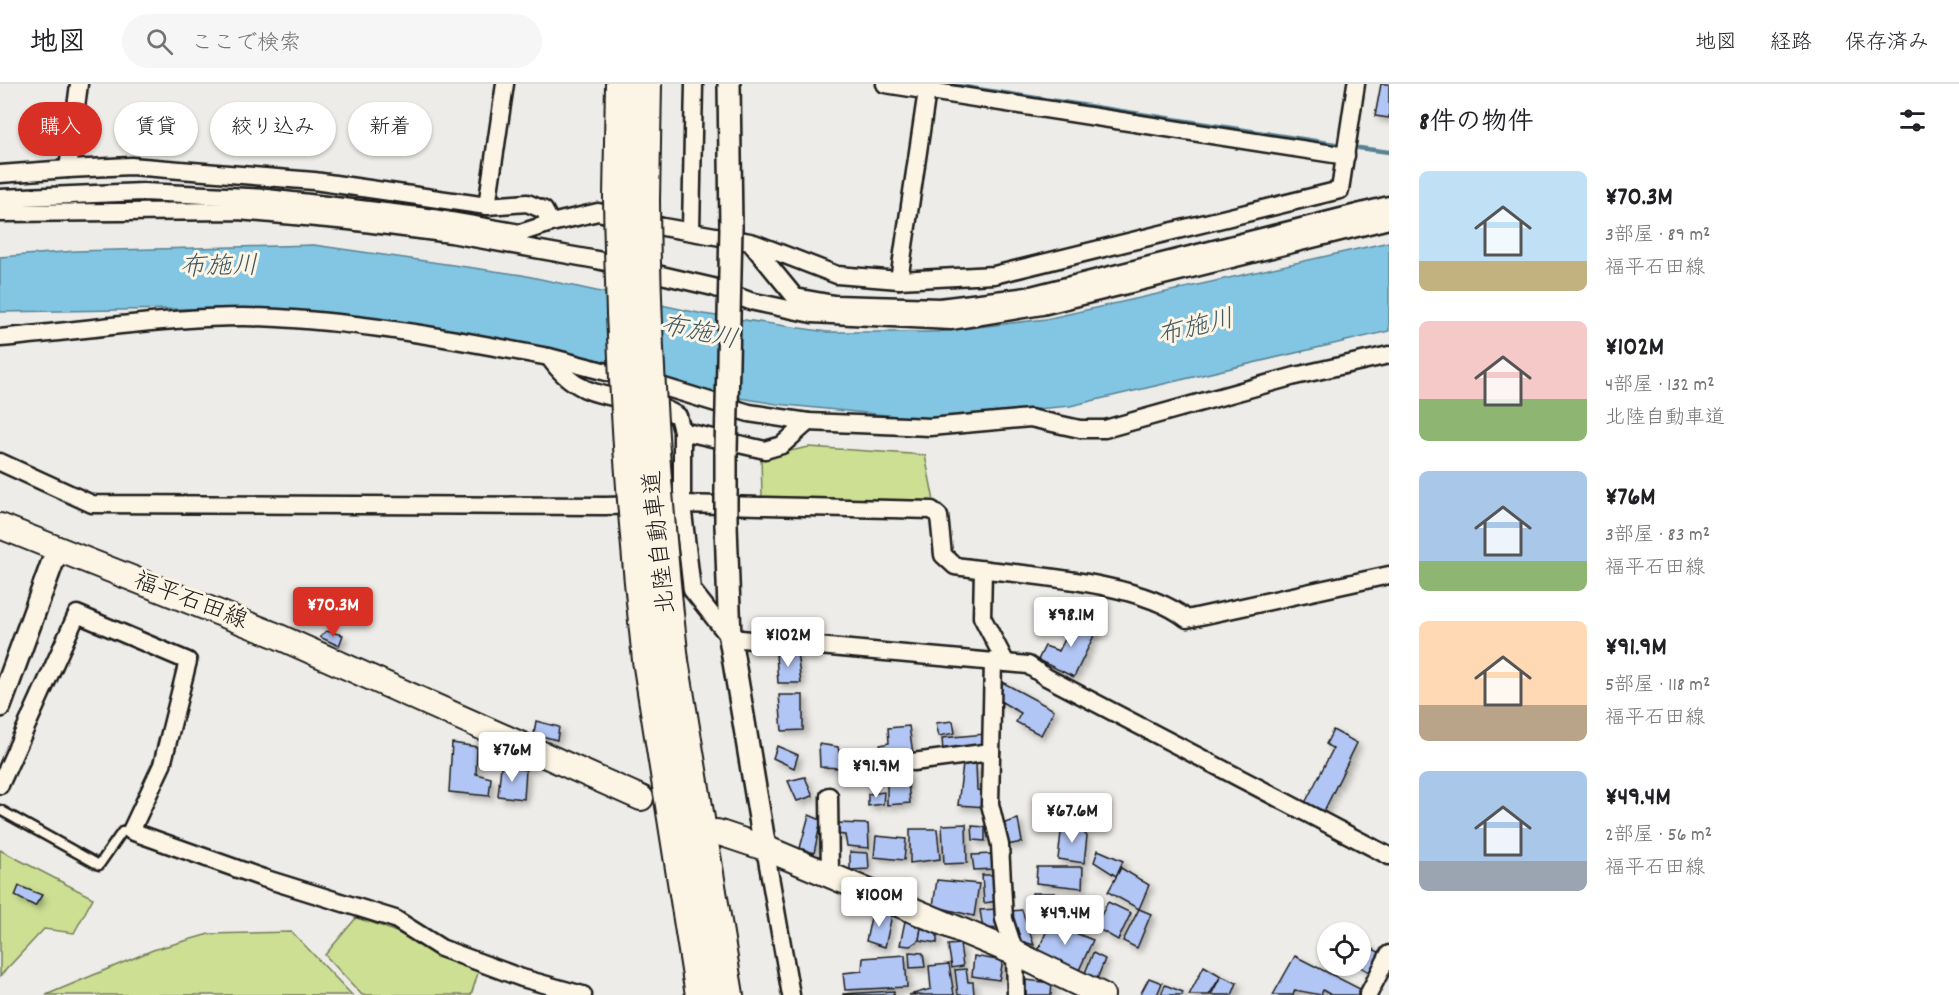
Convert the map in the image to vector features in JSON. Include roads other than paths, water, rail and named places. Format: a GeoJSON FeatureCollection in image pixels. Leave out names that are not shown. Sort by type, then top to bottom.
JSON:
{"type":"FeatureCollection","features":[{"type":"Feature","properties":{"kind":"highway","name":"北陸自動車道"},"geometry":{"type":"LineString","coordinates":[[621,84],[651,428],[661,661],[702,995]]}},
{"type":"Feature","properties":{"kind":"highway","name":"北陸自動車道"},"geometry":{"type":"LineString","coordinates":[[631,198],[646,84]]}},
{"type":"Feature","properties":{"kind":"highway","name":"北陸自動車道"},"geometry":{"type":"LineString","coordinates":[[661,661],[728,995]]}},
{"type":"Feature","properties":{"kind":"main road","name":"福平石田線"},"geometry":{"type":"LineString","coordinates":[[0,526],[274,635],[641,798]]}},
{"type":"Feature","properties":{"kind":"main road"},"geometry":{"type":"LineString","coordinates":[[717,832],[765,848],[1015,953],[1102,995]]}},
{"type":"Feature","properties":{"kind":"street"},"geometry":{"type":"LineString","coordinates":[[68,169],[79,84]]}},
{"type":"Feature","properties":{"kind":"street"},"geometry":{"type":"LineString","coordinates":[[487,206],[505,84]]}},
{"type":"Feature","properties":{"kind":"street"},"geometry":{"type":"LineString","coordinates":[[691,230],[694,84]]}},
{"type":"Feature","properties":{"kind":"street"},"geometry":{"type":"LineString","coordinates":[[729,84],[731,227],[726,525],[730,638],[791,995]]}},
{"type":"Feature","properties":{"kind":"street"},"geometry":{"type":"LineString","coordinates":[[885,84],[927,88],[1346,156]]}},
{"type":"Feature","properties":{"kind":"street"},"geometry":{"type":"LineString","coordinates":[[0,198],[166,193],[267,198],[427,217],[520,233],[550,223],[598,212],[750,242],[837,275],[899,280],[994,275],[1341,190],[1356,84]]}},
{"type":"Feature","properties":{"kind":"street"},"geometry":{"type":"LineString","coordinates":[[899,280],[927,88]]}},
{"type":"Feature","properties":{"kind":"street"},"geometry":{"type":"LineString","coordinates":[[0,174],[131,166],[314,181],[487,206],[527,203],[544,210],[550,223]]}},
{"type":"Feature","properties":{"kind":"street"},"geometry":{"type":"LineString","coordinates":[[750,242],[795,297],[834,304],[940,307],[1027,296],[1389,205]]}},
{"type":"Feature","properties":{"kind":"street"},"geometry":{"type":"LineString","coordinates":[[0,213],[238,211],[349,221],[451,234],[597,260],[713,287],[750,301],[812,314],[951,321],[1042,306],[1389,220]]}},
{"type":"Feature","properties":{"kind":"street"},"geometry":{"type":"LineString","coordinates":[[0,338],[96,326],[278,318],[406,332],[549,357],[664,387],[749,413],[808,422],[930,427],[1030,418],[1080,429],[1105,429],[1295,376],[1389,355]]}},
{"type":"Feature","properties":{"kind":"street"},"geometry":{"type":"LineString","coordinates":[[549,357],[561,375],[579,387],[605,396],[669,410],[678,416],[682,430],[682,504],[692,590],[730,638],[1028,665],[1046,677],[1389,856]]}},
{"type":"Feature","properties":{"kind":"street"},"geometry":{"type":"LineString","coordinates":[[682,430],[765,450],[787,442],[808,422]]}},
{"type":"Feature","properties":{"kind":"street"},"geometry":{"type":"LineString","coordinates":[[0,462],[92,504],[593,506],[682,504],[932,510],[939,516],[943,555],[955,566],[1119,588],[1174,608],[1187,619],[1389,575]]}},
{"type":"Feature","properties":{"kind":"street"},"geometry":{"type":"LineString","coordinates":[[0,706],[57,550]]}},
{"type":"Feature","properties":{"kind":"street"},"geometry":{"type":"LineString","coordinates":[[983,570],[982,617],[999,662],[991,752],[990,804],[1000,845],[1004,919],[1015,953],[1016,995]]}},
{"type":"Feature","properties":{"kind":"street"},"geometry":{"type":"LineString","coordinates":[[0,785],[77,614],[188,661],[162,765],[131,831],[263,878],[394,919],[441,948],[522,978],[583,995]]}},
{"type":"Feature","properties":{"kind":"street"},"geometry":{"type":"LineString","coordinates":[[913,762],[991,752]]}},
{"type":"Feature","properties":{"kind":"street"},"geometry":{"type":"LineString","coordinates":[[829,796],[830,876]]}},
{"type":"Feature","properties":{"kind":"street"},"geometry":{"type":"LineString","coordinates":[[1368,995],[1389,954]]}},
{"type":"Feature","properties":{"kind":"lane"},"geometry":{"type":"LineString","coordinates":[[0,810],[99,865],[122,832],[131,831]]}},
{"type":"Feature","properties":{"kind":"water","name":"布施川"},"geometry":{"type":"Polygon","coordinates":[[[1389,242],[1389,331],[1070,406],[925,419],[777,404],[575,372],[458,334],[238,308],[0,312],[0,257],[76,251],[314,245],[522,275],[703,314],[827,332],[936,332],[1046,319],[1389,242]]]}},
{"type":"Feature","properties":{"kind":"waterway"},"geometry":{"type":"LineString","coordinates":[[945,84],[1335,144]]}},
{"type":"Feature","properties":{"kind":"waterway"},"geometry":{"type":"LineString","coordinates":[[1359,148],[1389,152]]}}]}
